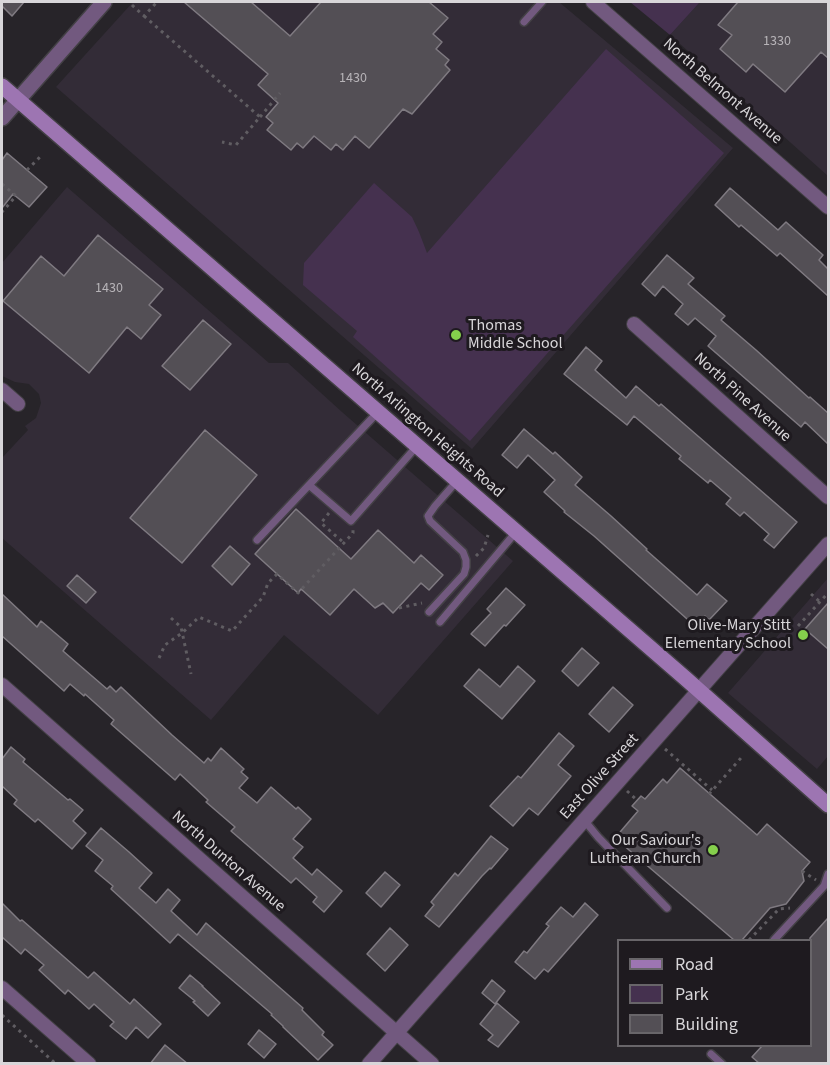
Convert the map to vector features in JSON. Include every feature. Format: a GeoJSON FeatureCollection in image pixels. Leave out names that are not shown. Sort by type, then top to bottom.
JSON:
{"type":"FeatureCollection","features":[{"type":"Feature","properties":{"kind":"main road","name":"North Arlington Heights Road"},"geometry":{"type":"LineString","coordinates":[[2,86],[699,690],[828,805]]}},
{"type":"Feature","properties":{"kind":"street"},"geometry":{"type":"LineString","coordinates":[[2,118],[104,2]]}},
{"type":"Feature","properties":{"kind":"street","name":"North Belmont Avenue"},"geometry":{"type":"LineString","coordinates":[[593,2],[828,207]]}},
{"type":"Feature","properties":{"kind":"street","name":"North Pine Avenue"},"geometry":{"type":"LineString","coordinates":[[634,324],[828,497]]}},
{"type":"Feature","properties":{"kind":"street"},"geometry":{"type":"LineString","coordinates":[[2,390],[18,404]]}},
{"type":"Feature","properties":{"kind":"street","name":"East Olive Street"},"geometry":{"type":"LineString","coordinates":[[369,1064],[828,544]]}},
{"type":"Feature","properties":{"kind":"street","name":"North Dunton Avenue"},"geometry":{"type":"LineString","coordinates":[[2,685],[432,1064]]}},
{"type":"Feature","properties":{"kind":"street"},"geometry":{"type":"LineString","coordinates":[[2,988],[89,1064]]}},
{"type":"Feature","properties":{"kind":"lane"},"geometry":{"type":"LineString","coordinates":[[524,22],[542,2]]}},
{"type":"Feature","properties":{"kind":"lane"},"geometry":{"type":"LineString","coordinates":[[257,540],[378,412]]}},
{"type":"Feature","properties":{"kind":"lane"},"geometry":{"type":"LineString","coordinates":[[309,484],[351,521],[417,446]]}},
{"type":"Feature","properties":{"kind":"lane"},"geometry":{"type":"LineString","coordinates":[[429,612],[464,574],[466,567],[463,552],[430,521],[428,516],[457,481]]}},
{"type":"Feature","properties":{"kind":"lane"},"geometry":{"type":"LineString","coordinates":[[440,622],[516,532]]}},
{"type":"Feature","properties":{"kind":"lane"},"geometry":{"type":"LineString","coordinates":[[584,820],[667,908]]}},
{"type":"Feature","properties":{"kind":"lane"},"geometry":{"type":"LineString","coordinates":[[775,939],[824,886],[828,874]]}},
{"type":"Feature","properties":{"kind":"lane"},"geometry":{"type":"LineString","coordinates":[[711,1054],[722,1064]]}},
{"type":"Feature","properties":{"kind":"path"},"geometry":{"type":"LineString","coordinates":[[144,16],[157,2]]}},
{"type":"Feature","properties":{"kind":"path"},"geometry":{"type":"LineString","coordinates":[[132,5],[260,117]]}},
{"type":"Feature","properties":{"kind":"path"},"geometry":{"type":"LineString","coordinates":[[222,142],[236,145],[280,93]]}},
{"type":"Feature","properties":{"kind":"path"},"geometry":{"type":"LineString","coordinates":[[27,170],[40,157]]}},
{"type":"Feature","properties":{"kind":"path"},"geometry":{"type":"LineString","coordinates":[[2,184],[16,196],[2,212]]}},
{"type":"Feature","properties":{"kind":"path"},"geometry":{"type":"LineString","coordinates":[[335,507],[321,523],[344,543]]}},
{"type":"Feature","properties":{"kind":"path"},"geometry":{"type":"LineString","coordinates":[[159,658],[165,645],[199,617],[232,632],[263,597],[268,583],[277,574],[298,593],[353,533],[351,521]]}},
{"type":"Feature","properties":{"kind":"path"},"geometry":{"type":"LineString","coordinates":[[798,626],[828,593]]}},
{"type":"Feature","properties":{"kind":"path"},"geometry":{"type":"LineString","coordinates":[[811,594],[820,602]]}},
{"type":"Feature","properties":{"kind":"path"},"geometry":{"type":"LineString","coordinates":[[171,618],[180,627],[191,674]]}},
{"type":"Feature","properties":{"kind":"path"},"geometry":{"type":"LineString","coordinates":[[655,740],[712,790]]}},
{"type":"Feature","properties":{"kind":"path"},"geometry":{"type":"LineString","coordinates":[[709,794],[741,758]]}},
{"type":"Feature","properties":{"kind":"path"},"geometry":{"type":"LineString","coordinates":[[802,871],[824,886]]}},
{"type":"Feature","properties":{"kind":"path"},"geometry":{"type":"LineString","coordinates":[[2,1015],[56,1064]]}},
{"type":"Feature","properties":{"kind":"shaded area","name":"Thomas Middle School"},"geometry":{"type":"Polygon","coordinates":[[[133,2],[559,2],[733,148],[472,449],[56,87],[133,2]]]}},
{"type":"Feature","properties":{"kind":"shaded area"},"geometry":{"type":"Polygon","coordinates":[[[700,2],[828,2],[828,176],[670,35],[700,2]]]}},
{"type":"Feature","properties":{"kind":"shaded area"},"geometry":{"type":"Polygon","coordinates":[[[67,187],[269,363],[288,363],[513,561],[378,715],[284,635],[211,720],[2,538],[2,458],[28,430],[25,426],[36,418],[41,403],[39,394],[29,384],[15,382],[2,376],[2,263],[67,187]]]}},
{"type":"Feature","properties":{"kind":"shaded area","name":"Olive-Mary Stitt Elementary School"},"geometry":{"type":"Polygon","coordinates":[[[828,578],[828,756],[817,769],[728,693],[828,578]]]}},
{"type":"Feature","properties":{"kind":"green space"},"geometry":{"type":"Polygon","coordinates":[[[630,2],[700,2],[670,35],[630,2]]]}},
{"type":"Feature","properties":{"kind":"green space"},"geometry":{"type":"Polygon","coordinates":[[[606,49],[724,153],[470,441],[353,337],[357,331],[303,285],[304,263],[374,183],[412,217],[427,253],[606,49]]]}},
{"type":"Feature","properties":{"kind":"building"},"geometry":{"type":"Polygon","coordinates":[[[2,2],[24,2],[12,16],[2,6],[2,2]]]}},
{"type":"Feature","properties":{"kind":"building"},"geometry":{"type":"Polygon","coordinates":[[[184,2],[251,2],[290,36],[321,2],[429,2],[448,18],[433,34],[442,42],[436,49],[449,60],[445,65],[450,70],[412,114],[403,109],[369,148],[355,136],[343,150],[336,144],[331,150],[314,136],[303,148],[297,143],[291,150],[267,130],[273,123],[266,117],[278,103],[258,85],[268,74],[184,2]]]}},
{"type":"Feature","properties":{"kind":"building"},"geometry":{"type":"Polygon","coordinates":[[[738,2],[828,2],[828,58],[821,52],[785,92],[753,64],[746,72],[720,49],[732,35],[718,25],[738,2]]]}},
{"type":"Feature","properties":{"kind":"building"},"geometry":{"type":"Polygon","coordinates":[[[7,153],[47,187],[29,207],[13,194],[2,208],[2,160],[7,153]]]}},
{"type":"Feature","properties":{"kind":"building"},"geometry":{"type":"Polygon","coordinates":[[[730,188],[778,230],[786,222],[823,255],[819,260],[828,269],[828,296],[780,253],[777,256],[715,205],[730,188]]]}},
{"type":"Feature","properties":{"kind":"building"},"geometry":{"type":"Polygon","coordinates":[[[98,235],[163,289],[149,305],[161,315],[141,339],[127,327],[89,373],[3,301],[41,256],[64,276],[98,235]]]}},
{"type":"Feature","properties":{"kind":"building"},"geometry":{"type":"Polygon","coordinates":[[[667,255],[694,278],[688,284],[725,316],[721,320],[828,413],[828,444],[805,422],[801,427],[708,346],[716,336],[695,318],[688,325],[675,314],[683,304],[663,286],[655,296],[642,284],[667,255]]]}},
{"type":"Feature","properties":{"kind":"building"},"geometry":{"type":"Polygon","coordinates":[[[203,320],[231,344],[190,390],[162,366],[203,320]]]}},
{"type":"Feature","properties":{"kind":"building"},"geometry":{"type":"Polygon","coordinates":[[[586,347],[602,361],[595,370],[626,398],[636,386],[659,406],[661,404],[797,522],[774,548],[764,540],[769,534],[744,512],[740,516],[726,504],[731,498],[710,480],[708,483],[679,459],[681,456],[634,416],[627,425],[564,374],[586,347]]]}},
{"type":"Feature","properties":{"kind":"building"},"geometry":{"type":"Polygon","coordinates":[[[524,429],[553,454],[555,452],[582,477],[575,485],[697,595],[707,584],[727,601],[709,620],[705,616],[696,627],[544,492],[555,480],[528,455],[517,468],[502,455],[524,429]]]}},
{"type":"Feature","properties":{"kind":"building"},"geometry":{"type":"Polygon","coordinates":[[[205,430],[257,475],[182,563],[130,518],[205,430]]]}},
{"type":"Feature","properties":{"kind":"building"},"geometry":{"type":"Polygon","coordinates":[[[296,509],[351,559],[378,530],[414,563],[421,555],[443,575],[429,590],[421,583],[393,613],[383,603],[375,608],[354,589],[330,615],[301,589],[298,593],[255,554],[296,509]]]}},
{"type":"Feature","properties":{"kind":"building"},"geometry":{"type":"Polygon","coordinates":[[[230,546],[250,564],[232,585],[212,566],[230,546]]]}},
{"type":"Feature","properties":{"kind":"building"},"geometry":{"type":"Polygon","coordinates":[[[77,575],[96,592],[86,603],[67,586],[77,575]]]}},
{"type":"Feature","properties":{"kind":"building"},"geometry":{"type":"Polygon","coordinates":[[[506,588],[525,605],[485,646],[471,634],[491,613],[487,609],[506,588]]]}},
{"type":"Feature","properties":{"kind":"building"},"geometry":{"type":"Polygon","coordinates":[[[2,594],[37,627],[41,621],[68,644],[63,651],[107,689],[110,686],[116,692],[121,687],[204,763],[208,758],[211,761],[221,748],[244,769],[241,772],[248,778],[239,788],[257,803],[271,787],[311,819],[293,839],[303,847],[293,858],[312,875],[317,869],[342,891],[324,912],[313,902],[317,897],[296,878],[291,883],[231,831],[235,827],[206,802],[208,800],[180,774],[175,780],[111,724],[114,720],[85,694],[84,696],[70,684],[64,691],[2,636],[2,594]]]}},
{"type":"Feature","properties":{"kind":"building","name":"Olive-Mary Stitt Elementary School"},"geometry":{"type":"Polygon","coordinates":[[[828,603],[828,649],[805,629],[828,603]]]}},
{"type":"Feature","properties":{"kind":"building"},"geometry":{"type":"Polygon","coordinates":[[[582,648],[599,663],[578,686],[562,671],[582,648]]]}},
{"type":"Feature","properties":{"kind":"building"},"geometry":{"type":"Polygon","coordinates":[[[518,666],[535,681],[502,719],[464,686],[479,669],[500,687],[518,666]]]}},
{"type":"Feature","properties":{"kind":"building"},"geometry":{"type":"Polygon","coordinates":[[[613,687],[633,705],[609,732],[589,714],[613,687]]]}},
{"type":"Feature","properties":{"kind":"building"},"geometry":{"type":"Polygon","coordinates":[[[559,733],[574,746],[558,765],[571,776],[538,815],[529,808],[513,826],[490,806],[518,776],[521,778],[559,733]]]}},
{"type":"Feature","properties":{"kind":"building"},"geometry":{"type":"Polygon","coordinates":[[[11,747],[25,759],[23,762],[83,810],[73,821],[86,833],[72,849],[38,819],[35,822],[14,804],[17,800],[2,786],[2,759],[11,747]]]}},
{"type":"Feature","properties":{"kind":"building","name":"Our Saviour's Lutheran Church"},"geometry":{"type":"Polygon","coordinates":[[[680,768],[757,835],[767,824],[810,862],[802,871],[804,881],[786,904],[770,908],[743,939],[733,939],[615,838],[638,811],[632,806],[641,796],[645,799],[663,779],[667,783],[680,768]]]}},
{"type":"Feature","properties":{"kind":"building"},"geometry":{"type":"Polygon","coordinates":[[[101,828],[152,873],[139,888],[156,903],[168,889],[180,900],[171,911],[197,935],[206,923],[303,1008],[302,1010],[324,1032],[322,1035],[333,1045],[318,1060],[272,1014],[178,934],[170,943],[111,889],[113,886],[95,871],[103,860],[86,846],[101,828]]]}},
{"type":"Feature","properties":{"kind":"building"},"geometry":{"type":"Polygon","coordinates":[[[491,836],[508,849],[439,927],[425,916],[434,905],[431,902],[455,873],[458,876],[491,836]]]}},
{"type":"Feature","properties":{"kind":"building"},"geometry":{"type":"Polygon","coordinates":[[[385,872],[400,885],[381,907],[366,893],[385,872]]]}},
{"type":"Feature","properties":{"kind":"building"},"geometry":{"type":"Polygon","coordinates":[[[2,903],[88,978],[94,972],[130,1004],[134,999],[161,1024],[148,1038],[136,1027],[126,1039],[110,1026],[114,1022],[94,1004],[89,1009],[68,990],[65,994],[39,970],[44,965],[25,949],[21,954],[2,937],[2,903]]]}},
{"type":"Feature","properties":{"kind":"building"},"geometry":{"type":"Polygon","coordinates":[[[585,903],[598,915],[548,972],[544,969],[535,979],[515,962],[524,951],[527,953],[549,926],[546,924],[561,907],[573,917],[585,903]]]}},
{"type":"Feature","properties":{"kind":"building"},"geometry":{"type":"Polygon","coordinates":[[[828,918],[828,1064],[760,1064],[752,1057],[761,1047],[812,1047],[812,939],[810,938],[828,918]]]}},
{"type":"Feature","properties":{"kind":"building"},"geometry":{"type":"Polygon","coordinates":[[[390,928],[408,945],[385,971],[367,954],[390,928]]]}},
{"type":"Feature","properties":{"kind":"building"},"geometry":{"type":"Polygon","coordinates":[[[190,975],[220,1003],[208,1016],[179,988],[190,975]]]}},
{"type":"Feature","properties":{"kind":"building"},"geometry":{"type":"Polygon","coordinates":[[[492,980],[505,991],[495,1004],[482,993],[492,980]]]}},
{"type":"Feature","properties":{"kind":"building"},"geometry":{"type":"Polygon","coordinates":[[[497,1003],[519,1022],[498,1047],[488,1040],[493,1035],[480,1024],[497,1003]]]}},
{"type":"Feature","properties":{"kind":"building"},"geometry":{"type":"Polygon","coordinates":[[[259,1030],[276,1044],[264,1058],[248,1044],[259,1030]]]}},
{"type":"Feature","properties":{"kind":"building"},"geometry":{"type":"Polygon","coordinates":[[[165,1045],[188,1064],[150,1064],[165,1045]]]}},
{"type":"Feature","properties":{"kind":"place","name":"Thomas Middle School"},"geometry":{"type":"Point","coordinates":[456,335]}},
{"type":"Feature","properties":{"kind":"place","name":"Olive-Mary Stitt Elementary School"},"geometry":{"type":"Point","coordinates":[803,635]}},
{"type":"Feature","properties":{"kind":"place","name":"Our Saviour's Lutheran Church"},"geometry":{"type":"Point","coordinates":[713,850]}}]}
